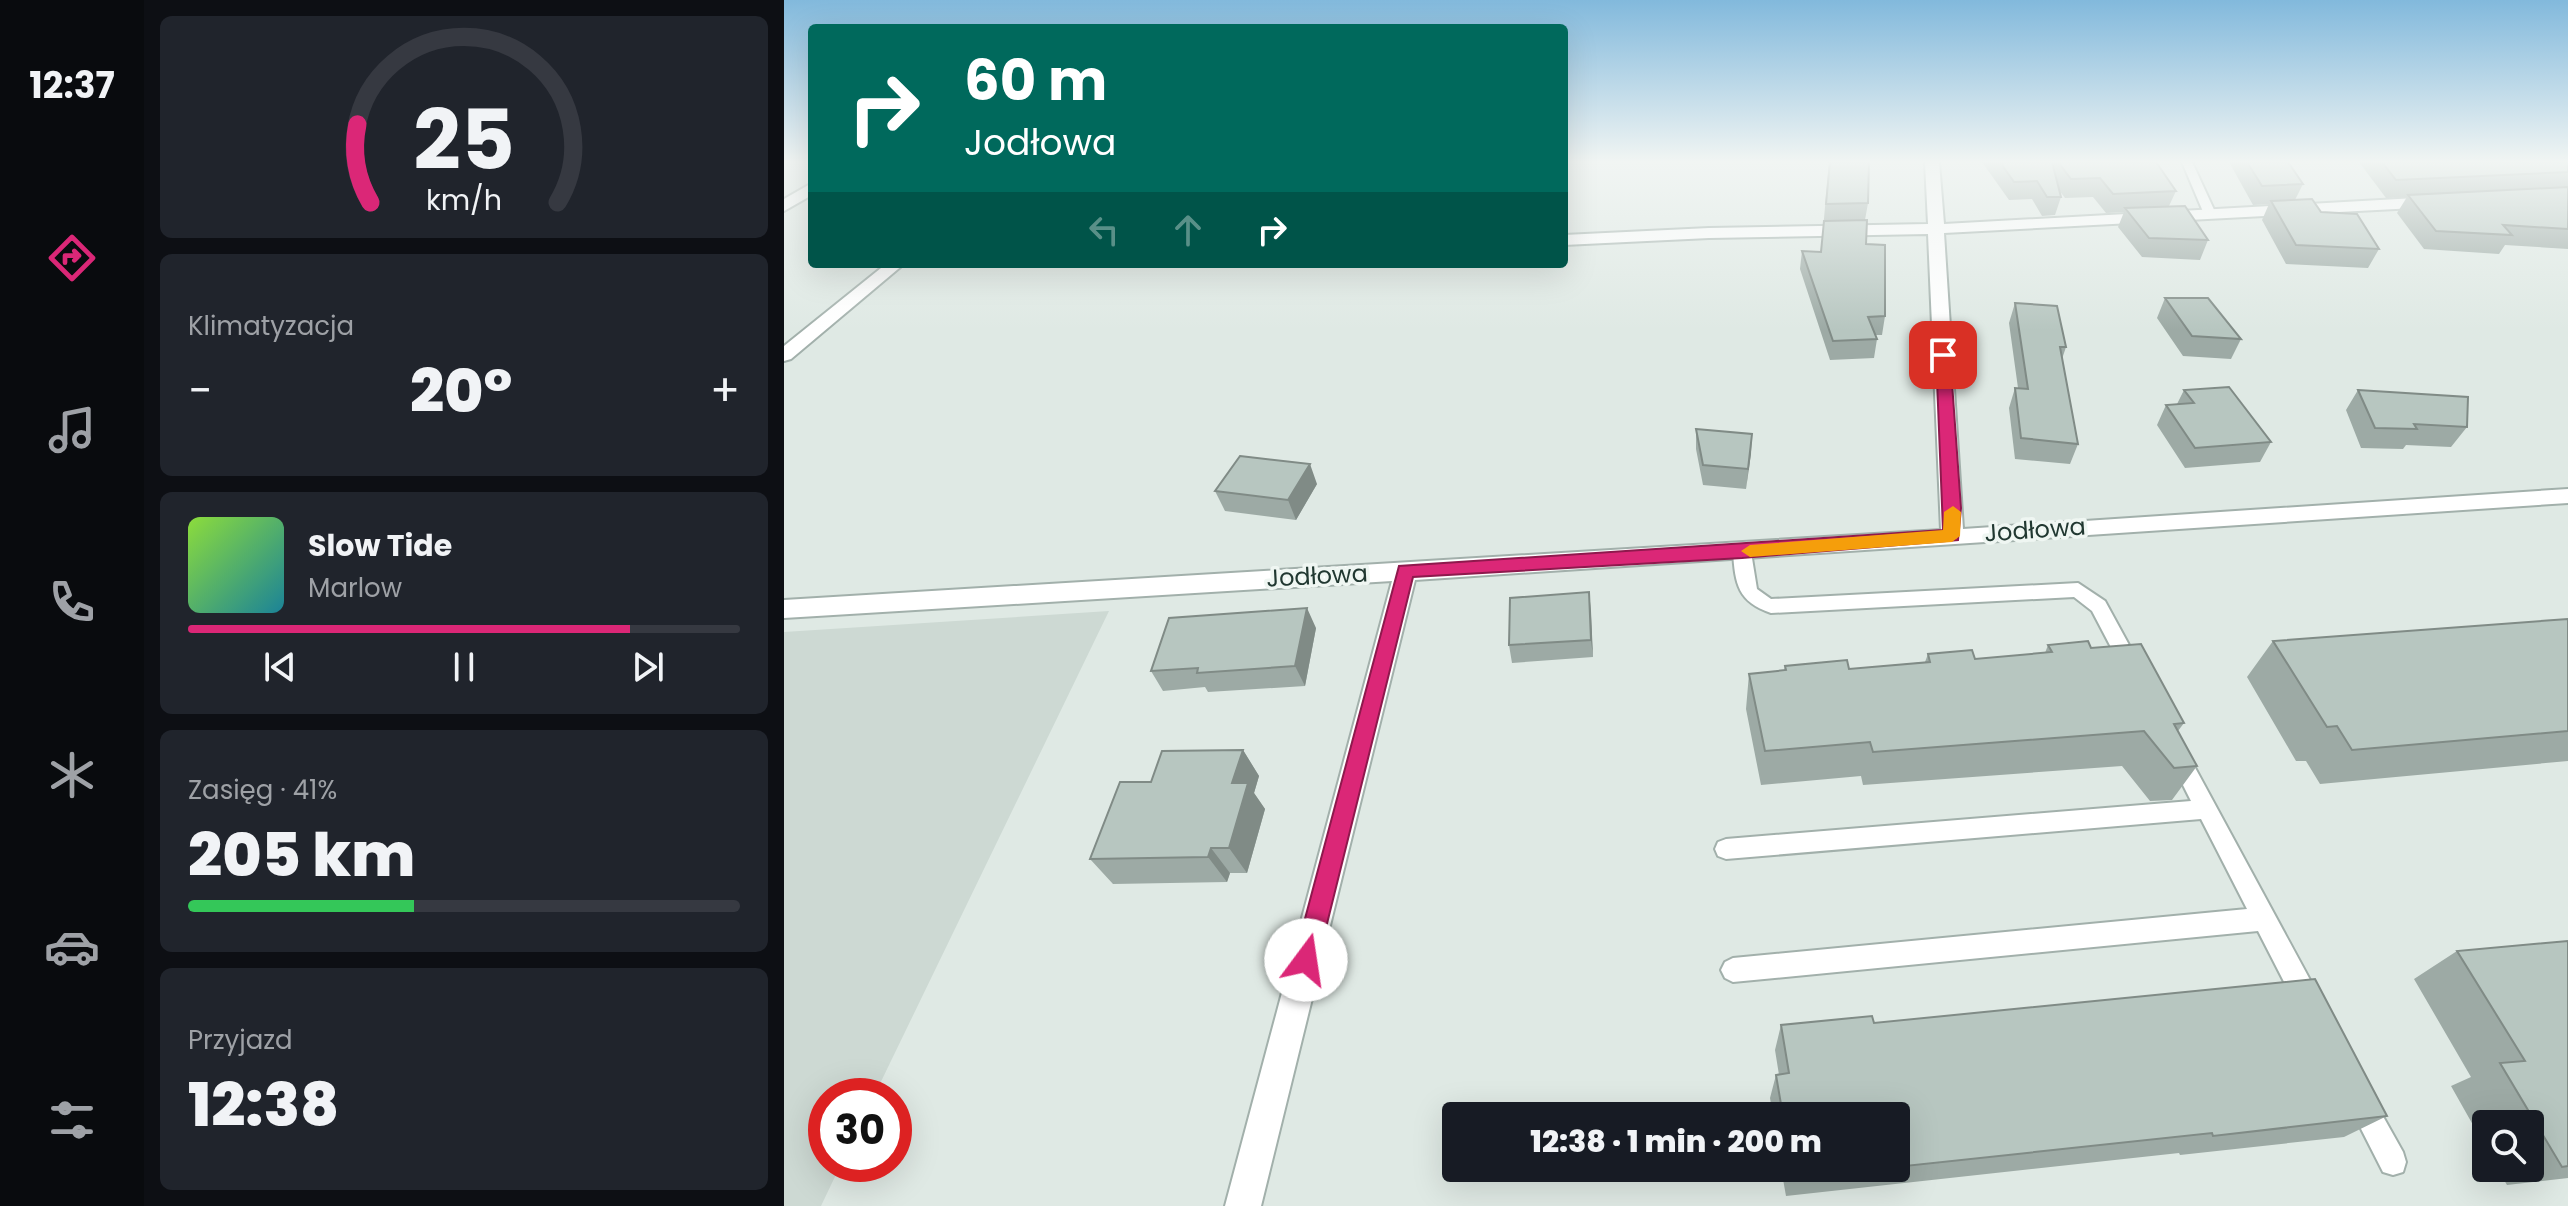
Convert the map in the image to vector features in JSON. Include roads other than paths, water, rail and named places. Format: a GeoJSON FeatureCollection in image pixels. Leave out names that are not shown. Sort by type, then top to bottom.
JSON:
{"type":"FeatureCollection","features":[{"type":"Feature","properties":{"kind":"street"},"geometry":{"type":"LineString","coordinates":[[1935,218],[1953,508],[1952,536]]}},
{"type":"Feature","properties":{"kind":"street"},"geometry":{"type":"LineString","coordinates":[[1568,240],[2126,218]]}},
{"type":"Feature","properties":{"kind":"street"},"geometry":{"type":"LineString","coordinates":[[784,355],[891,268]]}},
{"type":"Feature","properties":{"kind":"street","name":"Jodłowa"},"geometry":{"type":"LineString","coordinates":[[784,609],[1742,552],[2568,496]]}},
{"type":"Feature","properties":{"kind":"street"},"geometry":{"type":"LineString","coordinates":[[1243,1206],[1406,571]]}},
{"type":"Feature","properties":{"kind":"lane"},"geometry":{"type":"LineString","coordinates":[[1742,552],[1748,593],[1758,604],[1771,606],[2078,590],[2099,606],[2142,687]]}},
{"type":"Feature","properties":{"kind":"lane"},"geometry":{"type":"LineString","coordinates":[[2171,741],[2314,1014]]}},
{"type":"Feature","properties":{"kind":"lane"},"geometry":{"type":"LineString","coordinates":[[1726,849],[2206,809]]}},
{"type":"Feature","properties":{"kind":"lane"},"geometry":{"type":"LineString","coordinates":[[1733,970],[2264,919]]}},
{"type":"Feature","properties":{"kind":"lane"},"geometry":{"type":"LineString","coordinates":[[2350,1081],[2393,1162]]}}]}
